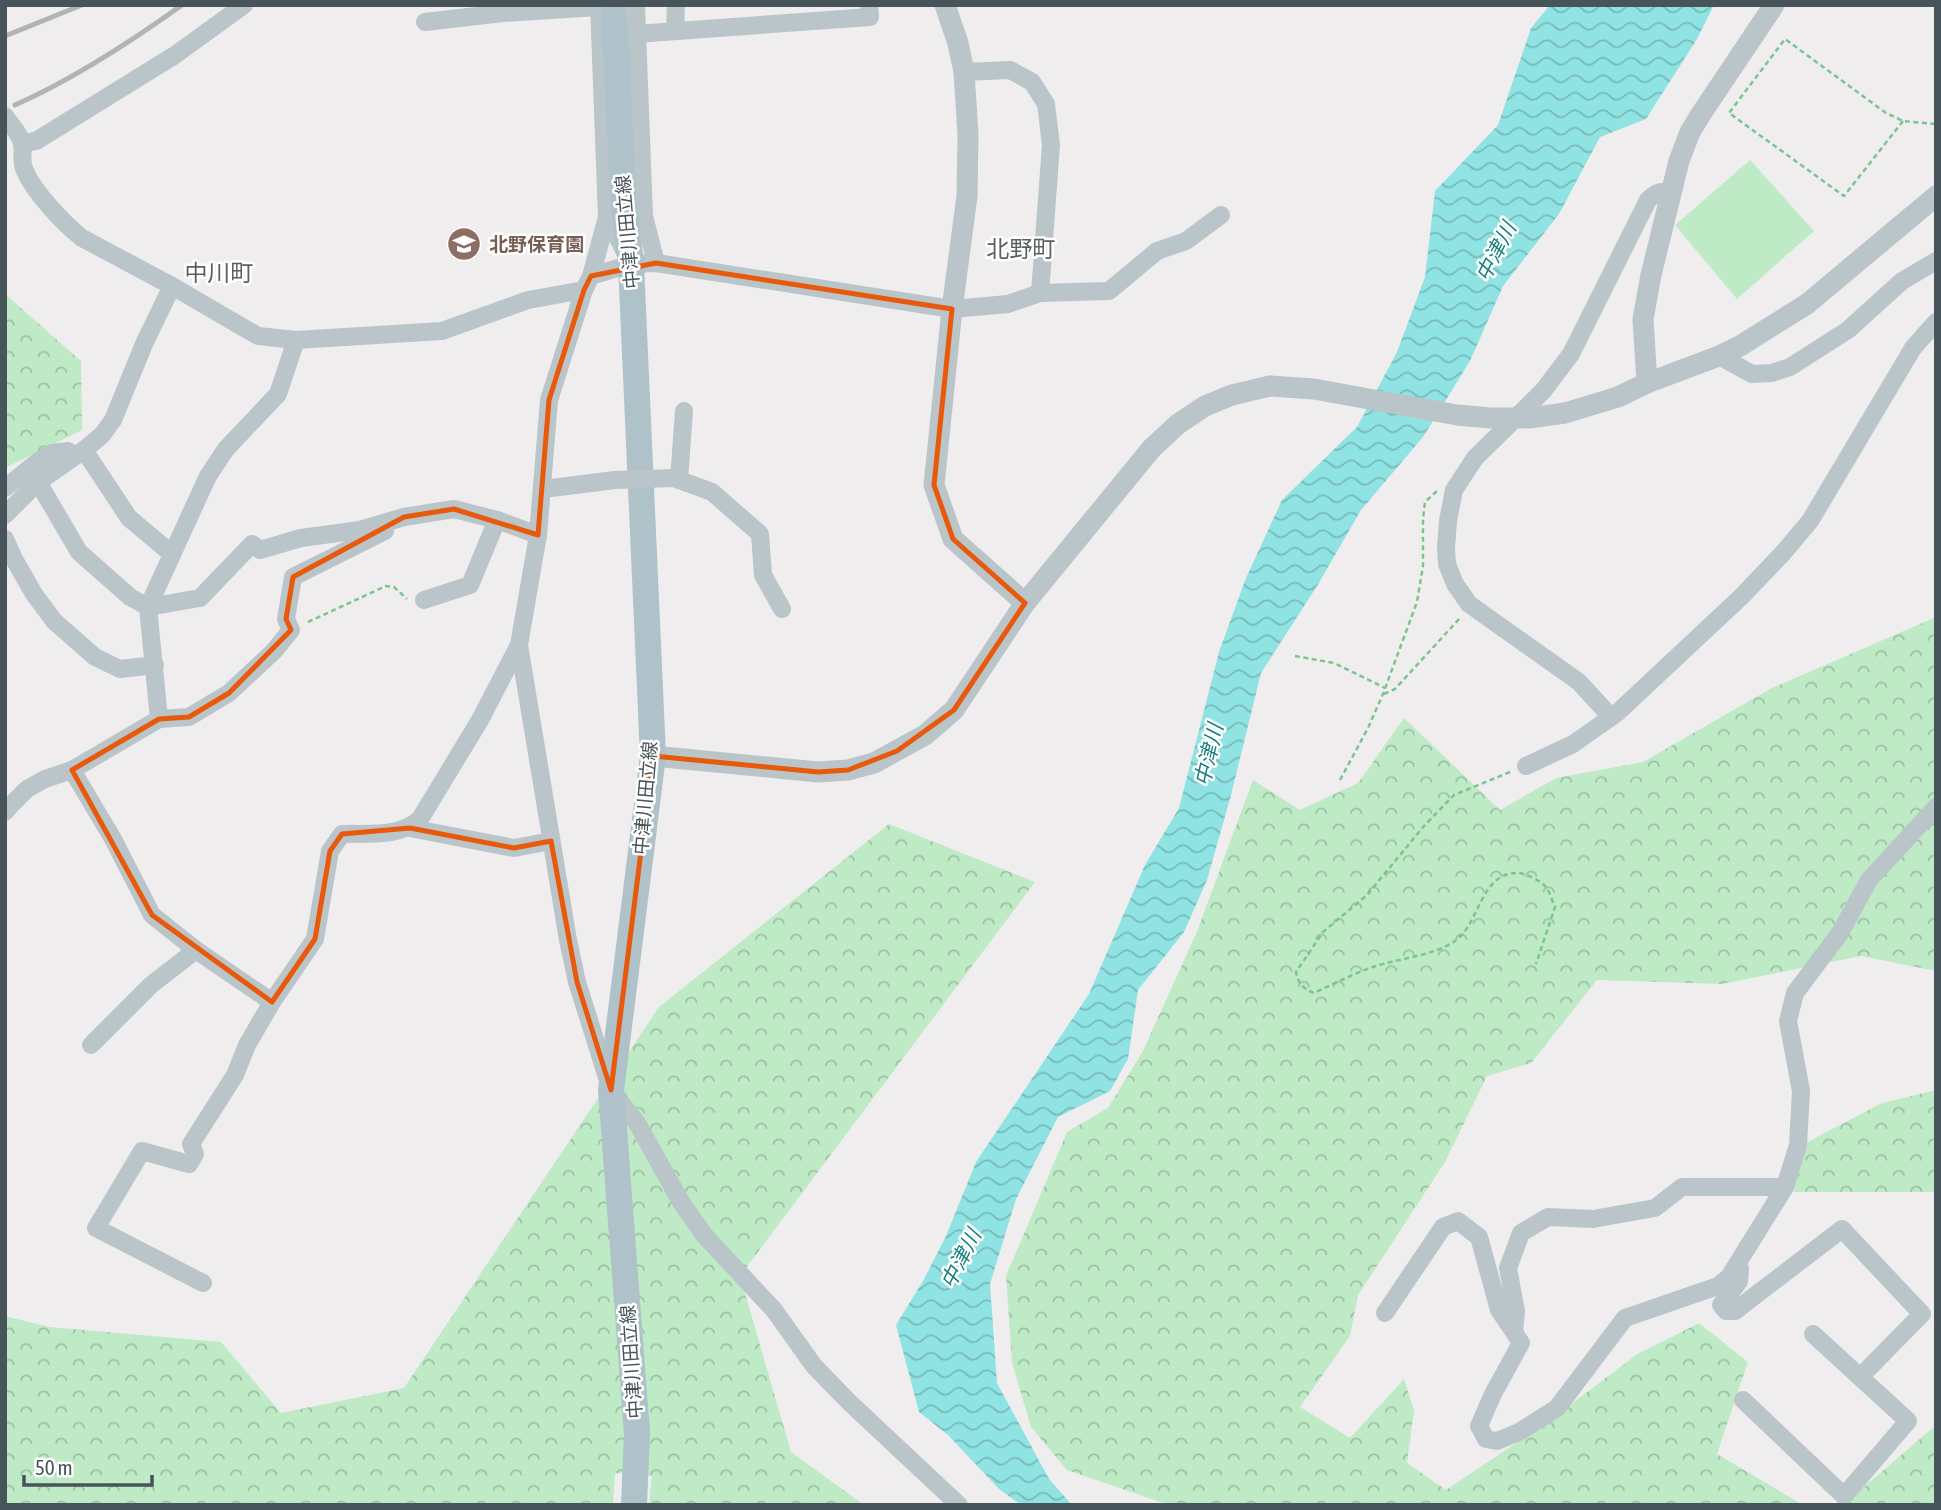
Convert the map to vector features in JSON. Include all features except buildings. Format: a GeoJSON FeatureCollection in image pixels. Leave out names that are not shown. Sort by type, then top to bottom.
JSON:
{"type":"FeatureCollection","features":[{"type":"Feature","properties":{"kind":"main road","name":"中津川田立線"},"geometry":{"type":"LineString","coordinates":[[604,6],[623,196],[644,264],[653,756],[611,1090],[637,1433],[634,1505]]}},
{"type":"Feature","properties":{"kind":"street"},"geometry":{"type":"LineString","coordinates":[[22,143],[36,141],[152,70],[244,5]]}},
{"type":"Feature","properties":{"kind":"street"},"geometry":{"type":"LineString","coordinates":[[636,5],[644,264]]}},
{"type":"Feature","properties":{"kind":"street"},"geometry":{"type":"LineString","coordinates":[[675,30],[676,5]]}},
{"type":"Feature","properties":{"kind":"street"},"geometry":{"type":"LineString","coordinates":[[636,34],[870,17],[869,5]]}},
{"type":"Feature","properties":{"kind":"street"},"geometry":{"type":"LineString","coordinates":[[946,5],[964,72],[968,135],[967,197],[952,309],[934,485],[953,539],[1025,603]]}},
{"type":"Feature","properties":{"kind":"street"},"geometry":{"type":"LineString","coordinates":[[1647,383],[1643,319],[1670,193],[1690,131],[1774,5]]}},
{"type":"Feature","properties":{"kind":"street"},"geometry":{"type":"LineString","coordinates":[[203,1283],[96,1228],[142,1151],[189,1164],[195,1154],[191,1143],[235,1075],[247,1045],[272,1002],[315,939],[330,851],[342,834],[398,832],[410,828],[420,819],[480,720],[519,645],[538,535],[549,400],[607,217],[604,6],[425,22]]}},
{"type":"Feature","properties":{"kind":"street"},"geometry":{"type":"LineString","coordinates":[[964,72],[1010,70],[1032,82],[1046,104],[1051,145],[1040,293]]}},
{"type":"Feature","properties":{"kind":"street"},"geometry":{"type":"LineString","coordinates":[[5,116],[22,143],[21,160],[25,173],[71,230],[258,335],[296,340],[442,331],[528,300],[644,264],[952,309],[1008,304],[1040,293],[1109,291],[1157,251],[1186,241],[1221,215]]}},
{"type":"Feature","properties":{"kind":"street"},"geometry":{"type":"LineString","coordinates":[[1611,717],[1579,682],[1469,604],[1455,584],[1447,564],[1448,521],[1454,493],[1475,458],[1544,391],[1571,354],[1648,200],[1656,193],[1670,193]]}},
{"type":"Feature","properties":{"kind":"street"},"geometry":{"type":"LineString","coordinates":[[653,756],[818,772],[848,770],[874,763],[925,735],[954,710],[1025,603],[1152,449],[1178,424],[1205,406],[1232,395],[1270,386],[1314,389],[1457,415],[1529,418],[1565,413],[1618,397],[1719,356],[1764,332],[1807,304],[1936,196]]}},
{"type":"Feature","properties":{"kind":"street"},"geometry":{"type":"LineString","coordinates":[[607,217],[644,264]]}},
{"type":"Feature","properties":{"kind":"street"},"geometry":{"type":"LineString","coordinates":[[1719,356],[1752,374],[1772,373],[1790,367],[1847,330],[1902,281],[1936,261]]}},
{"type":"Feature","properties":{"kind":"street"},"geometry":{"type":"LineString","coordinates":[[5,515],[38,482],[102,435],[113,420],[144,344],[172,286]]}},
{"type":"Feature","properties":{"kind":"street"},"geometry":{"type":"LineString","coordinates":[[1526,766],[1573,744],[1611,717],[1741,597],[1783,553],[1810,522],[1913,348],[1936,322]]}},
{"type":"Feature","properties":{"kind":"street"},"geometry":{"type":"LineString","coordinates":[[159,719],[148,607],[208,476],[226,449],[278,394],[296,340]]}},
{"type":"Feature","properties":{"kind":"street"},"geometry":{"type":"LineString","coordinates":[[676,479],[684,411]]}},
{"type":"Feature","properties":{"kind":"street"},"geometry":{"type":"LineString","coordinates":[[5,488],[52,453],[79,453],[129,518],[172,554]]}},
{"type":"Feature","properties":{"kind":"street"},"geometry":{"type":"LineString","coordinates":[[543,489],[615,480],[676,479],[712,492],[760,534],[763,575],[782,609]]}},
{"type":"Feature","properties":{"kind":"street"},"geometry":{"type":"LineString","coordinates":[[38,482],[79,552],[130,597],[148,607],[200,598],[251,544],[260,550],[301,538],[360,530],[404,517],[454,509],[497,520],[538,535]]}},
{"type":"Feature","properties":{"kind":"street"},"geometry":{"type":"LineString","coordinates":[[5,813],[27,789],[45,779],[72,770],[159,719],[189,717],[229,693],[274,651],[291,630],[286,620],[293,577],[394,527],[404,517]]}},
{"type":"Feature","properties":{"kind":"street"},"geometry":{"type":"LineString","coordinates":[[424,600],[470,585],[497,520]]}},
{"type":"Feature","properties":{"kind":"street"},"geometry":{"type":"LineString","coordinates":[[5,540],[34,594],[54,621],[95,657],[120,668],[155,665]]}},
{"type":"Feature","properties":{"kind":"street"},"geometry":{"type":"LineString","coordinates":[[519,645],[568,940],[577,982],[611,1090],[637,1123],[681,1202],[705,1236],[774,1310],[814,1366],[959,1505]]}},
{"type":"Feature","properties":{"kind":"street"},"geometry":{"type":"LineString","coordinates":[[72,770],[113,839],[152,915],[196,950],[272,1002]]}},
{"type":"Feature","properties":{"kind":"street"},"geometry":{"type":"LineString","coordinates":[[1385,1312],[1443,1227],[1458,1221],[1479,1237],[1499,1310],[1521,1343],[1479,1426],[1486,1438],[1497,1441],[1520,1432],[1557,1408],[1625,1318],[1718,1286],[1729,1278],[1786,1187],[1798,1145],[1801,1091],[1788,1021],[1795,993],[1839,933],[1869,880],[1936,807]]}},
{"type":"Feature","properties":{"kind":"street"},"geometry":{"type":"LineString","coordinates":[[410,828],[514,848],[551,841]]}},
{"type":"Feature","properties":{"kind":"street"},"geometry":{"type":"LineString","coordinates":[[91,1045],[151,985],[196,950]]}},
{"type":"Feature","properties":{"kind":"street"},"geometry":{"type":"LineString","coordinates":[[1514,1332],[1516,1311],[1508,1268],[1521,1233],[1548,1217],[1593,1219],[1655,1208],[1682,1187],[1786,1187]]}},
{"type":"Feature","properties":{"kind":"street"},"geometry":{"type":"LineString","coordinates":[[1741,1259],[1739,1281],[1721,1306],[1726,1311],[1735,1311],[1842,1229],[1922,1314],[1860,1377]]}},
{"type":"Feature","properties":{"kind":"street"},"geometry":{"type":"LineString","coordinates":[[1743,1400],[1844,1496],[1908,1421],[1813,1334]]}},
{"type":"Feature","properties":{"kind":"path"},"geometry":{"type":"LineString","coordinates":[[1903,121],[1844,196],[1729,113],[1785,39],[1886,113],[1903,121],[1936,124]]}},
{"type":"Feature","properties":{"kind":"path"},"geometry":{"type":"LineString","coordinates":[[1340,779],[1368,729],[1412,615],[1421,584],[1425,502],[1437,491],[1454,493]]}},
{"type":"Feature","properties":{"kind":"path"},"geometry":{"type":"LineString","coordinates":[[291,630],[386,586],[394,587],[407,599],[424,600]]}},
{"type":"Feature","properties":{"kind":"path"},"geometry":{"type":"LineString","coordinates":[[1383,694],[1395,689],[1459,619],[1474,607]]}},
{"type":"Feature","properties":{"kind":"path"},"geometry":{"type":"LineString","coordinates":[[1295,656],[1334,663],[1385,688]]}},
{"type":"Feature","properties":{"kind":"path"},"geometry":{"type":"LineString","coordinates":[[1526,766],[1454,794],[1367,895],[1323,932],[1296,972],[1298,981],[1306,990],[1314,993],[1372,967],[1456,941],[1491,886],[1502,876],[1519,873],[1546,887],[1555,907],[1536,964]]}},
{"type":"Feature","properties":{"kind":"highlighted area"},"geometry":{"type":"Polygon","coordinates":[[[656,263],[952,309],[934,485],[953,539],[1025,603],[954,710],[897,751],[848,770],[818,772],[653,756],[611,1090],[577,982],[551,841],[514,848],[410,828],[342,834],[330,851],[315,939],[272,1002],[152,915],[72,770],[159,719],[189,717],[229,693],[291,630],[286,619],[293,577],[404,517],[454,509],[538,535],[549,400],[584,290],[591,276],[656,263]]]}},
{"type":"Feature","properties":{"kind":"green space"},"geometry":{"type":"Polygon","coordinates":[[[1750,160],[1814,231],[1737,299],[1675,225],[1750,160]]]}},
{"type":"Feature","properties":{"kind":"green space"},"geometry":{"type":"Polygon","coordinates":[[[5,294],[81,361],[82,430],[5,468],[5,294]]]}},
{"type":"Feature","properties":{"kind":"green space"},"geometry":{"type":"Polygon","coordinates":[[[1936,617],[1936,971],[1861,956],[1722,984],[1597,980],[1531,1063],[1487,1076],[1445,1162],[1358,1295],[1350,1336],[1300,1407],[1350,1438],[1404,1379],[1414,1410],[1407,1463],[1446,1490],[1549,1421],[1636,1355],[1699,1323],[1748,1362],[1717,1454],[1803,1505],[1169,1505],[1067,1470],[1031,1427],[1012,1363],[1006,1276],[1067,1132],[1108,1108],[1143,1051],[1196,934],[1253,780],[1300,810],[1358,783],[1404,718],[1500,810],[1556,778],[1643,762],[1770,689],[1936,617]]]}},
{"type":"Feature","properties":{"kind":"green space"},"geometry":{"type":"Polygon","coordinates":[[[889,824],[1035,882],[740,1276],[791,1452],[864,1505],[649,1505],[652,1476],[615,1473],[613,1505],[5,1505],[5,1316],[49,1327],[221,1342],[281,1413],[404,1388],[659,1007],[889,824]]]}},
{"type":"Feature","properties":{"kind":"green space"},"geometry":{"type":"Polygon","coordinates":[[[1936,1090],[1936,1191],[1794,1192],[1798,1147],[1882,1103],[1936,1090]]]}},
{"type":"Feature","properties":{"kind":"green space"},"geometry":{"type":"Polygon","coordinates":[[[1936,1425],[1936,1505],[1843,1505],[1936,1425]]]}},
{"type":"Feature","properties":{"kind":"water","name":"中津川"},"geometry":{"type":"Polygon","coordinates":[[[1550,5],[1714,5],[1697,39],[1646,119],[1600,137],[1559,214],[1503,286],[1470,361],[1423,437],[1361,510],[1317,586],[1261,673],[1207,880],[1184,932],[1138,990],[1128,1059],[1110,1091],[1058,1117],[1016,1199],[990,1284],[997,1383],[1049,1479],[1072,1505],[1021,1505],[999,1489],[948,1435],[919,1412],[896,1325],[946,1236],[976,1162],[1089,994],[1145,865],[1179,808],[1219,652],[1246,578],[1282,500],[1357,427],[1397,352],[1425,277],[1435,191],[1498,125],[1531,28],[1550,5]]]}},
{"type":"Feature","properties":{"kind":"railway"},"geometry":{"type":"LineString","coordinates":[[5,36],[82,5]]}},
{"type":"Feature","properties":{"kind":"railway"},"geometry":{"type":"LineString","coordinates":[[15,105],[101,60],[182,5]]}},
{"type":"Feature","properties":{"kind":"place","name":"北野保育園"},"geometry":{"type":"Point","coordinates":[464,244]}},
{"type":"Feature","properties":{"kind":"district","name":"北野町"},"geometry":{"type":"Point","coordinates":[1021,249]}},
{"type":"Feature","properties":{"kind":"district","name":"中川町"},"geometry":{"type":"Point","coordinates":[219,273]}}]}
